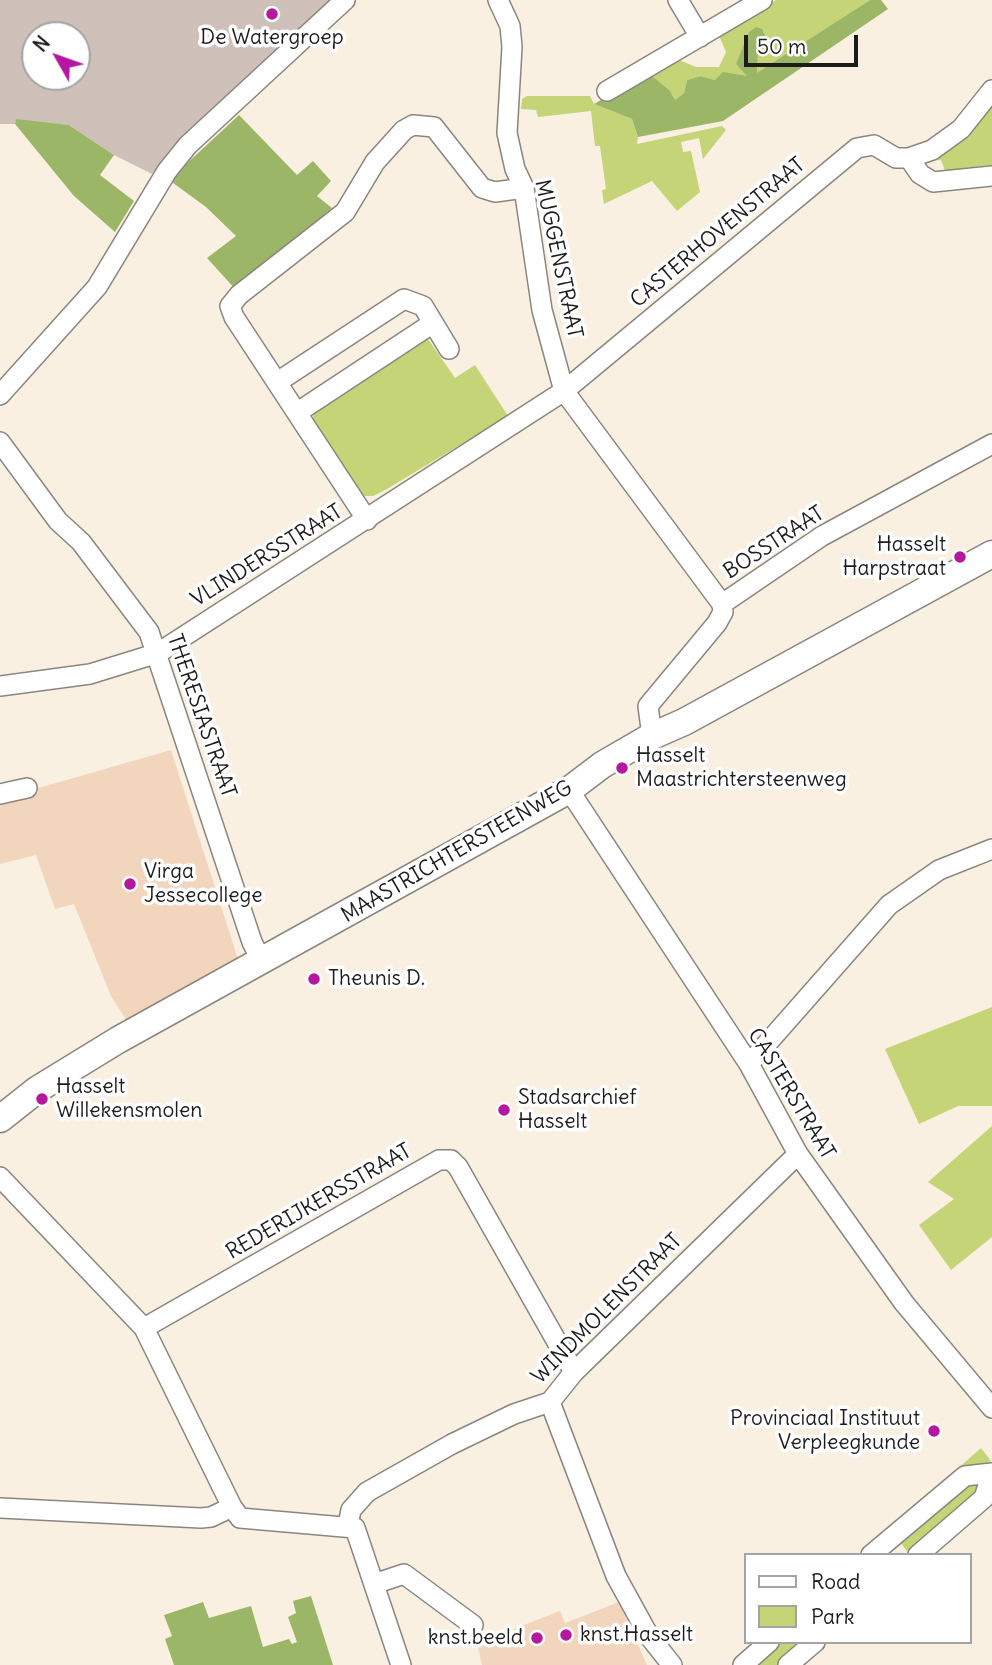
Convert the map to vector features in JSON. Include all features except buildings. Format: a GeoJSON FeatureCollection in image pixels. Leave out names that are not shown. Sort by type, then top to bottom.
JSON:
{"type":"FeatureCollection","features":[{"type":"Feature","properties":{"kind":"main road","name":"MAASTRICHTERSTEENWEG"},"geometry":{"type":"LineString","coordinates":[[0,1119],[38,1089],[118,1040],[569,790],[602,765],[652,736],[684,722],[992,554]]}},
{"type":"Feature","properties":{"kind":"street"},"geometry":{"type":"LineString","coordinates":[[0,395],[97,287],[167,171],[188,145],[345,0]]}},
{"type":"Feature","properties":{"kind":"street","name":"MUGGENSTRAAT"},"geometry":{"type":"LineString","coordinates":[[498,0],[510,26],[512,47],[507,133],[515,169],[524,188],[542,310],[564,391],[722,604]]}},
{"type":"Feature","properties":{"kind":"street"},"geometry":{"type":"LineString","coordinates":[[678,0],[700,37]]}},
{"type":"Feature","properties":{"kind":"street"},"geometry":{"type":"LineString","coordinates":[[607,91],[762,0]]}},
{"type":"Feature","properties":{"kind":"street"},"geometry":{"type":"LineString","coordinates":[[909,159],[948,140],[992,90]]}},
{"type":"Feature","properties":{"kind":"street","name":"VLINDERSSTRAAT"},"geometry":{"type":"LineString","coordinates":[[367,520],[234,317],[230,306],[239,295],[345,212],[375,162],[404,130],[413,125],[434,127],[482,188],[495,192],[524,188]]}},
{"type":"Feature","properties":{"kind":"street","name":"CASTERHOVENSTRAAT"},"geometry":{"type":"LineString","coordinates":[[564,391],[857,148],[874,145],[896,158],[909,159],[920,174],[933,182],[992,176]]}},
{"type":"Feature","properties":{"kind":"street"},"geometry":{"type":"LineString","coordinates":[[279,382],[404,299],[423,306],[449,349]]}},
{"type":"Feature","properties":{"kind":"street"},"geometry":{"type":"LineString","coordinates":[[298,411],[433,323]]}},
{"type":"Feature","properties":{"kind":"street","name":"VLINDERSSTRAAT"},"geometry":{"type":"LineString","coordinates":[[0,686],[90,674],[158,653],[564,391]]}},
{"type":"Feature","properties":{"kind":"street","name":"THERESIASTRAAT"},"geometry":{"type":"LineString","coordinates":[[0,442],[58,521],[81,542],[149,632],[252,942],[262,962]]}},
{"type":"Feature","properties":{"kind":"street","name":"BOSSTRAAT"},"geometry":{"type":"LineString","coordinates":[[652,736],[648,706],[717,623],[723,612],[722,604],[822,536],[992,444]]}},
{"type":"Feature","properties":{"kind":"street"},"geometry":{"type":"LineString","coordinates":[[0,794],[27,788]]}},
{"type":"Feature","properties":{"kind":"street","name":"CASTERSTRAAT"},"geometry":{"type":"LineString","coordinates":[[569,790],[749,1064],[797,1154],[904,1303],[992,1408]]}},
{"type":"Feature","properties":{"kind":"street"},"geometry":{"type":"LineString","coordinates":[[749,1064],[889,905],[939,870],[992,849]]}},
{"type":"Feature","properties":{"kind":"street","name":"WINDMOLENSTRAAT"},"geometry":{"type":"LineString","coordinates":[[348,1525],[351,1510],[367,1492],[452,1444],[514,1414],[550,1402],[574,1372],[797,1154]]}},
{"type":"Feature","properties":{"kind":"street","name":"REDERIJKERSSTRAAT"},"geometry":{"type":"LineString","coordinates":[[144,1328],[439,1160],[451,1160],[458,1167],[574,1372]]}},
{"type":"Feature","properties":{"kind":"street"},"geometry":{"type":"LineString","coordinates":[[0,1177],[144,1328],[232,1507],[240,1518],[348,1525],[359,1532],[401,1665]]}},
{"type":"Feature","properties":{"kind":"street"},"geometry":{"type":"LineString","coordinates":[[550,1402],[616,1576],[649,1636],[672,1665]]}},
{"type":"Feature","properties":{"kind":"street"},"geometry":{"type":"LineString","coordinates":[[873,1553],[965,1476],[992,1473],[984,1498],[920,1553]]}},
{"type":"Feature","properties":{"kind":"street"},"geometry":{"type":"LineString","coordinates":[[0,1508],[201,1518],[211,1517],[232,1507]]}},
{"type":"Feature","properties":{"kind":"street"},"geometry":{"type":"LineString","coordinates":[[374,1584],[404,1574],[472,1625]]}},
{"type":"Feature","properties":{"kind":"street"},"geometry":{"type":"LineString","coordinates":[[743,1665],[767,1644]]}},
{"type":"Feature","properties":{"kind":"street"},"geometry":{"type":"LineString","coordinates":[[788,1665],[813,1644]]}},
{"type":"Feature","properties":{"kind":"shaded area"},"geometry":{"type":"Polygon","coordinates":[[[0,0],[333,0],[173,146],[152,174],[114,155],[69,125],[16,120],[15,124],[0,124],[0,0]]]}},
{"type":"Feature","properties":{"kind":"shaded area","name":"Virga Jessecollege"},"geometry":{"type":"Polygon","coordinates":[[[171,750],[238,959],[127,1021],[111,996],[74,904],[55,909],[36,855],[0,864],[0,799],[171,750]]]}},
{"type":"Feature","properties":{"kind":"shaded area","name":"knst.Hasselt"},"geometry":{"type":"Polygon","coordinates":[[[619,1602],[647,1665],[482,1665],[477,1643],[560,1611],[565,1623],[619,1602]]]}},
{"type":"Feature","properties":{"kind":"green space"},"geometry":{"type":"Polygon","coordinates":[[[776,0],[870,0],[757,74],[758,52],[765,36],[749,39],[736,64],[749,76],[715,80],[701,76],[687,80],[684,93],[675,100],[648,73],[674,58],[696,67],[719,67],[726,52],[718,33],[776,0]]]}},
{"type":"Feature","properties":{"kind":"green space"},"geometry":{"type":"Polygon","coordinates":[[[870,0],[881,0],[888,9],[723,121],[638,137],[632,119],[594,104],[648,73],[669,90],[675,100],[684,93],[687,80],[701,76],[715,80],[723,72],[747,76],[736,64],[749,32],[756,27],[762,29],[765,36],[758,52],[757,73],[870,0]]]}},
{"type":"Feature","properties":{"kind":"green space"},"geometry":{"type":"Polygon","coordinates":[[[527,96],[590,96],[594,104],[632,119],[638,137],[637,144],[722,126],[726,130],[703,159],[699,138],[681,142],[683,152],[691,151],[700,192],[677,211],[652,181],[604,204],[602,190],[606,189],[600,146],[595,146],[591,111],[538,117],[536,110],[521,109],[522,99],[527,96]]]}},
{"type":"Feature","properties":{"kind":"green space"},"geometry":{"type":"Polygon","coordinates":[[[992,99],[992,165],[963,168],[963,174],[947,176],[941,160],[929,161],[992,99]]]}},
{"type":"Feature","properties":{"kind":"green space"},"geometry":{"type":"Polygon","coordinates":[[[239,115],[297,175],[313,161],[331,181],[317,196],[332,208],[236,290],[207,258],[236,236],[206,207],[169,180],[239,115]]]}},
{"type":"Feature","properties":{"kind":"green space"},"geometry":{"type":"Polygon","coordinates":[[[16,119],[69,125],[114,155],[100,175],[134,201],[115,232],[74,196],[15,124],[16,119]]]}},
{"type":"Feature","properties":{"kind":"green space"},"geometry":{"type":"Polygon","coordinates":[[[428,339],[455,378],[475,365],[508,416],[387,489],[373,496],[361,496],[313,427],[312,418],[318,408],[428,339]]]}},
{"type":"Feature","properties":{"kind":"green space"},"geometry":{"type":"Polygon","coordinates":[[[992,1007],[992,1106],[958,1106],[919,1124],[885,1049],[992,1007]]]}},
{"type":"Feature","properties":{"kind":"green space"},"geometry":{"type":"Polygon","coordinates":[[[992,1126],[992,1237],[951,1270],[919,1225],[954,1199],[928,1182],[992,1126]]]}},
{"type":"Feature","properties":{"kind":"green space"},"geometry":{"type":"Polygon","coordinates":[[[981,1448],[991,1461],[960,1474],[956,1470],[981,1448]]]}},
{"type":"Feature","properties":{"kind":"green space"},"geometry":{"type":"Polygon","coordinates":[[[966,1481],[979,1484],[980,1489],[910,1553],[898,1539],[966,1481]]]}},
{"type":"Feature","properties":{"kind":"green space"},"geometry":{"type":"Polygon","coordinates":[[[311,1596],[333,1665],[174,1665],[165,1639],[172,1636],[164,1615],[203,1602],[209,1618],[251,1606],[263,1647],[289,1639],[292,1644],[297,1642],[288,1617],[296,1613],[293,1601],[311,1596]]]}},
{"type":"Feature","properties":{"kind":"green space"},"geometry":{"type":"Polygon","coordinates":[[[775,1644],[805,1644],[781,1665],[750,1665],[775,1644]]]}},
{"type":"Feature","properties":{"kind":"place","name":"De Watergroep"},"geometry":{"type":"Point","coordinates":[272,14]}},
{"type":"Feature","properties":{"kind":"place","name":"Hasselt Harpstraat"},"geometry":{"type":"Point","coordinates":[960,557]}},
{"type":"Feature","properties":{"kind":"place","name":"Hasselt Maastrichtersteenweg"},"geometry":{"type":"Point","coordinates":[622,768]}},
{"type":"Feature","properties":{"kind":"place","name":"Virga Jessecollege"},"geometry":{"type":"Point","coordinates":[130,884]}},
{"type":"Feature","properties":{"kind":"place","name":"Theunis D."},"geometry":{"type":"Point","coordinates":[314,979]}},
{"type":"Feature","properties":{"kind":"place","name":"Hasselt Willekensmolen"},"geometry":{"type":"Point","coordinates":[42,1099]}},
{"type":"Feature","properties":{"kind":"place","name":"Stadsarchief Hasselt"},"geometry":{"type":"Point","coordinates":[504,1110]}},
{"type":"Feature","properties":{"kind":"place","name":"Provinciaal Instituut Verpleegkunde"},"geometry":{"type":"Point","coordinates":[934,1431]}},
{"type":"Feature","properties":{"kind":"place","name":"knst.Hasselt"},"geometry":{"type":"Point","coordinates":[566,1635]}},
{"type":"Feature","properties":{"kind":"place","name":"knst.beeld"},"geometry":{"type":"Point","coordinates":[537,1638]}}]}
